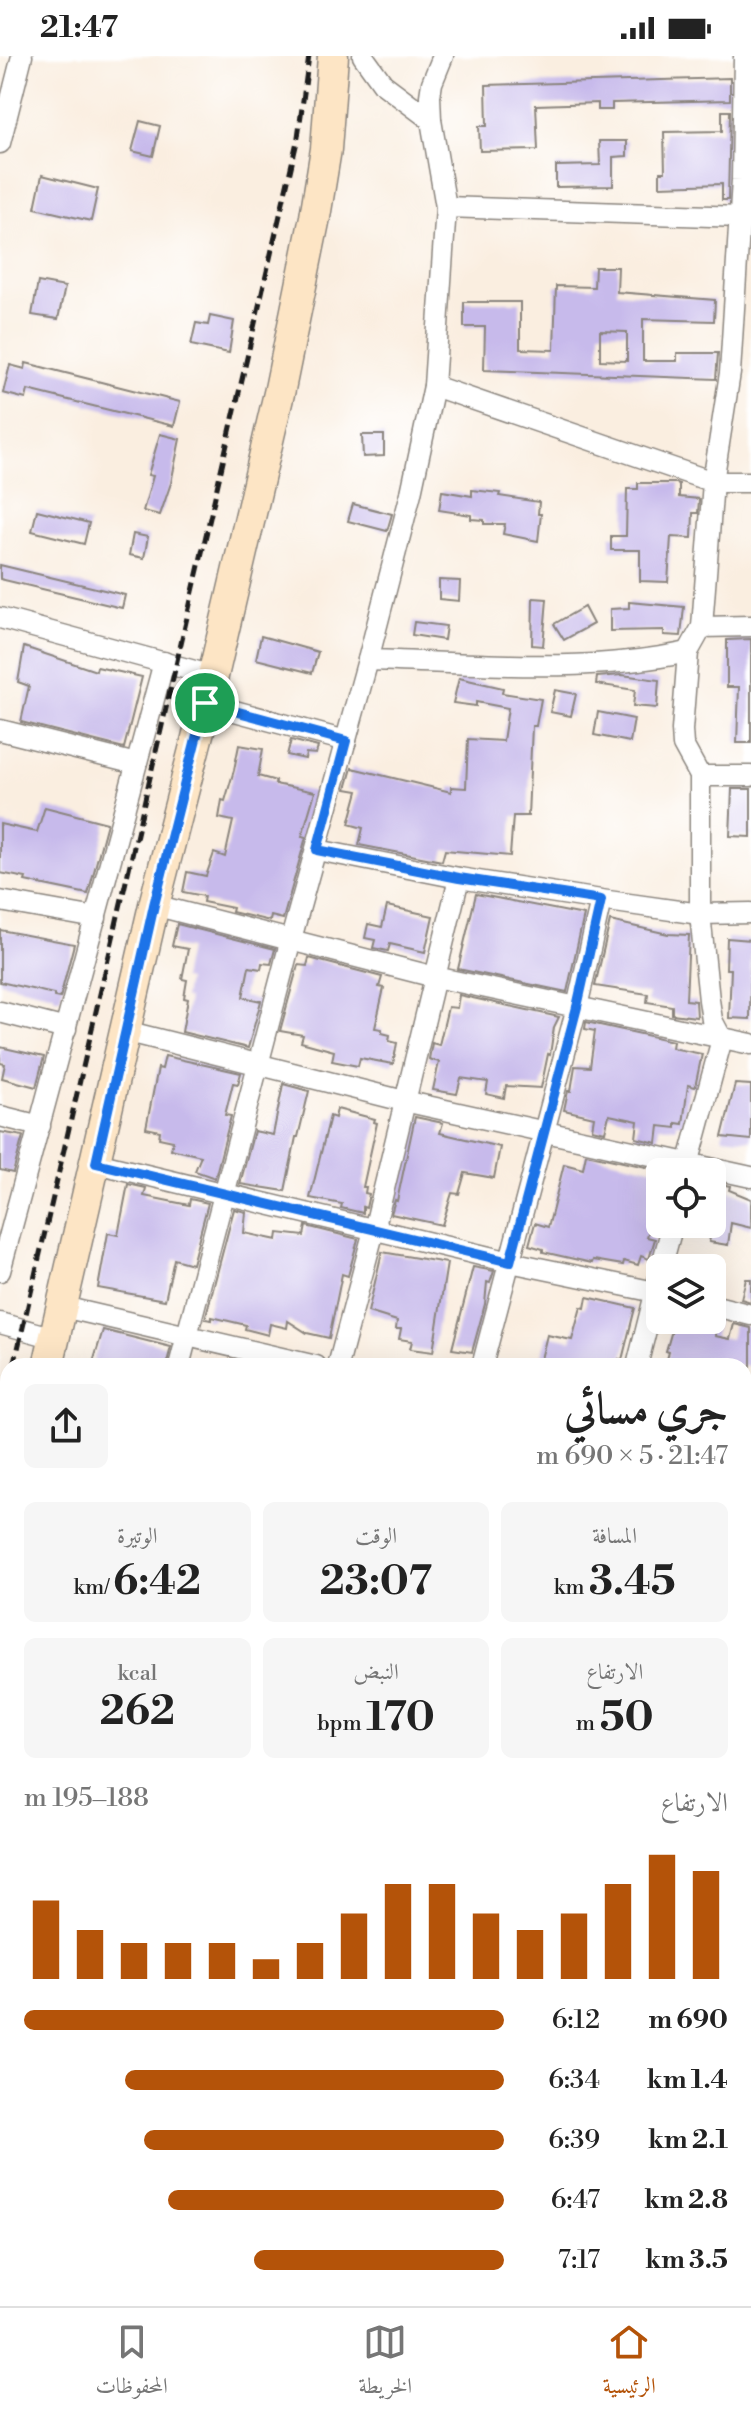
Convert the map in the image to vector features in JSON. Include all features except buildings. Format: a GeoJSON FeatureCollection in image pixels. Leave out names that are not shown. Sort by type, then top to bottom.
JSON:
{"type":"FeatureCollection","features":[{"type":"Feature","properties":{"kind":"street"},"geometry":{"type":"LineString","coordinates":[[0,143],[22,56]]}},
{"type":"Feature","properties":{"kind":"street"},"geometry":{"type":"LineString","coordinates":[[0,1323],[52,1352],[154,905],[209,690],[280,389],[326,149],[333,56]]}},
{"type":"Feature","properties":{"kind":"street"},"geometry":{"type":"LineString","coordinates":[[363,56],[383,84],[431,120]]}},
{"type":"Feature","properties":{"kind":"street"},"geometry":{"type":"LineString","coordinates":[[181,1358],[368,660],[411,493],[434,386],[446,207],[431,120],[432,83],[443,56]]}},
{"type":"Feature","properties":{"kind":"street"},"geometry":{"type":"LineString","coordinates":[[689,1158],[722,1039],[712,1020],[700,914],[700,776],[683,745],[682,730],[688,652],[702,627],[713,482],[730,373],[742,333],[740,217],[746,180],[744,56]]}},
{"type":"Feature","properties":{"kind":"street"},"geometry":{"type":"LineString","coordinates":[[446,207],[740,217]]}},
{"type":"Feature","properties":{"kind":"street"},"geometry":{"type":"LineString","coordinates":[[434,386],[713,482],[751,482]]}},
{"type":"Feature","properties":{"kind":"street"},"geometry":{"type":"LineString","coordinates":[[0,618],[164,662],[209,690],[346,741]]}},
{"type":"Feature","properties":{"kind":"street"},"geometry":{"type":"LineString","coordinates":[[702,627],[751,626]]}},
{"type":"Feature","properties":{"kind":"street"},"geometry":{"type":"LineString","coordinates":[[368,660],[560,664],[660,658],[688,652]]}},
{"type":"Feature","properties":{"kind":"street"},"geometry":{"type":"LineString","coordinates":[[0,1271],[7,1222],[40,1126],[164,662]]}},
{"type":"Feature","properties":{"kind":"street"},"geometry":{"type":"LineString","coordinates":[[0,730],[136,764]]}},
{"type":"Feature","properties":{"kind":"street"},"geometry":{"type":"LineString","coordinates":[[700,776],[751,776]]}},
{"type":"Feature","properties":{"kind":"street"},"geometry":{"type":"LineString","coordinates":[[317,850],[459,878],[601,900],[700,914],[751,913]]}},
{"type":"Feature","properties":{"kind":"street"},"geometry":{"type":"LineString","coordinates":[[340,1358],[459,878]]}},
{"type":"Feature","properties":{"kind":"street"},"geometry":{"type":"LineString","coordinates":[[484,1358],[577,1007],[601,900]]}},
{"type":"Feature","properties":{"kind":"street"},"geometry":{"type":"LineString","coordinates":[[0,901],[96,918]]}},
{"type":"Feature","properties":{"kind":"street"},"geometry":{"type":"LineString","coordinates":[[154,905],[435,977],[751,1044]]}},
{"type":"Feature","properties":{"kind":"street"},"geometry":{"type":"LineString","coordinates":[[0,1012],[66,1029]]}},
{"type":"Feature","properties":{"kind":"street"},"geometry":{"type":"LineString","coordinates":[[125,1031],[404,1101],[650,1158]]}},
{"type":"Feature","properties":{"kind":"street"},"geometry":{"type":"LineString","coordinates":[[0,1116],[40,1126]]}},
{"type":"Feature","properties":{"kind":"street"},"geometry":{"type":"LineString","coordinates":[[96,1163],[510,1262],[646,1280]]}},
{"type":"Feature","properties":{"kind":"street"},"geometry":{"type":"LineString","coordinates":[[726,1173],[751,1177]]}},
{"type":"Feature","properties":{"kind":"street"},"geometry":{"type":"LineString","coordinates":[[63,1307],[279,1358]]}},
{"type":"Feature","properties":{"kind":"street"},"geometry":{"type":"LineString","coordinates":[[726,1309],[751,1315]]}},
{"type":"Feature","properties":{"kind":"street"},"geometry":{"type":"LineString","coordinates":[[639,1358],[646,1332]]}},
{"type":"Feature","properties":{"kind":"railway"},"geometry":{"type":"LineString","coordinates":[[16,1358],[298,137],[309,56]]}},
{"type":"Feature","properties":{"kind":"route"},"geometry":{"type":"LineString","coordinates":[[205,703],[346,741],[317,850],[459,878],[601,900],[577,1007],[510,1262],[96,1163],[154,905],[205,703]]}}]}
